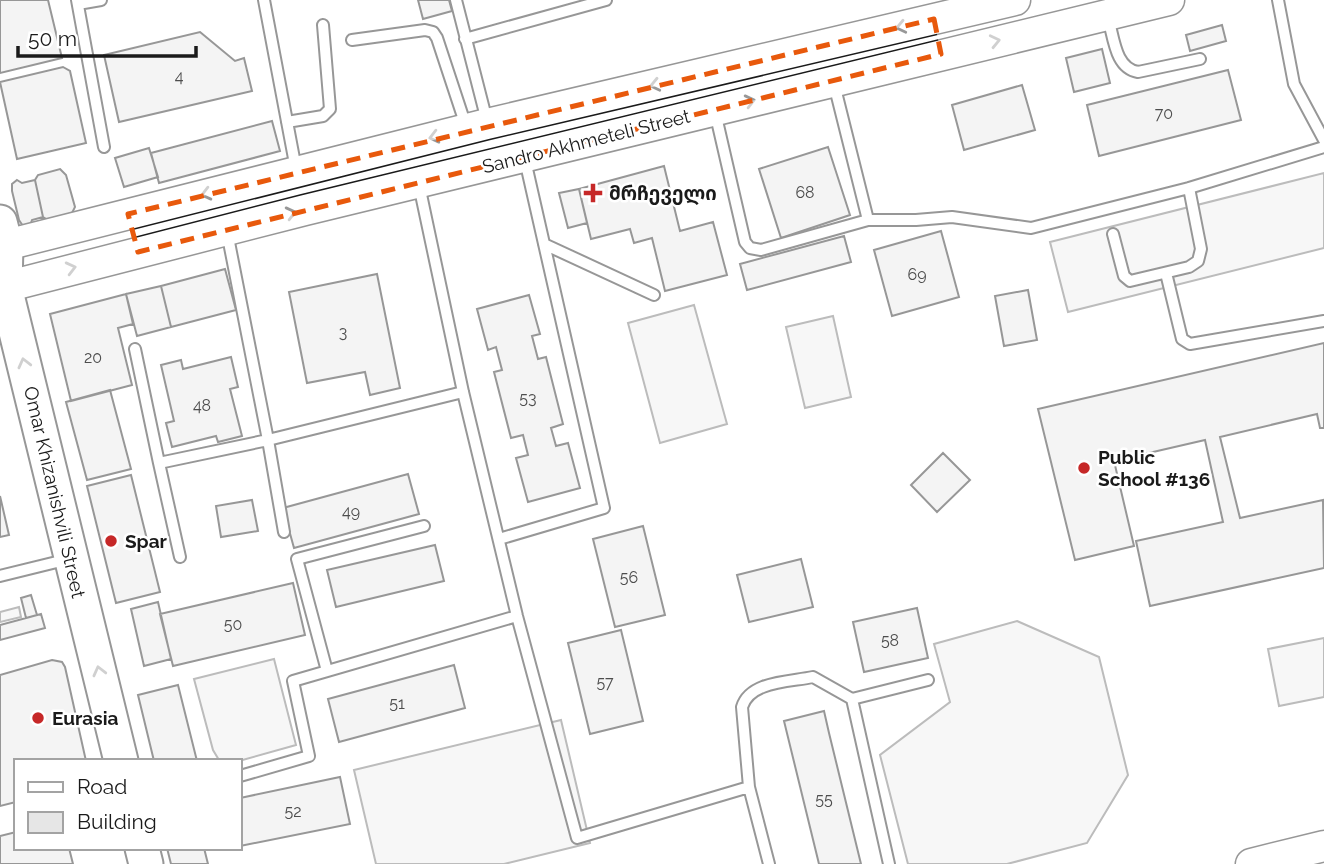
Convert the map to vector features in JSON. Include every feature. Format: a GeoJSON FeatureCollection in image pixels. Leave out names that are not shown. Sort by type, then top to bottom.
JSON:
{"type":"FeatureCollection","features":[{"type":"Feature","properties":{"kind":"main road","name":"Sandro Akhmeteli Street"},"geometry":{"type":"LineString","coordinates":[[2,283],[1169,0]]}},
{"type":"Feature","properties":{"kind":"main road","name":"Sandro Akhmeteli Street"},"geometry":{"type":"LineString","coordinates":[[2,238],[128,214],[1000,2]]}},
{"type":"Feature","properties":{"kind":"main road"},"geometry":{"type":"LineString","coordinates":[[934,19],[941,54]]}},
{"type":"Feature","properties":{"kind":"main road"},"geometry":{"type":"LineString","coordinates":[[486,125],[519,158]]}},
{"type":"Feature","properties":{"kind":"main road"},"geometry":{"type":"LineString","coordinates":[[128,214],[138,252]]}},
{"type":"Feature","properties":{"kind":"main road","name":"Omar Khizanishvili Street"},"geometry":{"type":"LineString","coordinates":[[2,238],[2,283],[121,759]]}},
{"type":"Feature","properties":{"kind":"main road"},"geometry":{"type":"LineString","coordinates":[[1264,862],[1324,846]]}},
{"type":"Feature","properties":{"kind":"lane"},"geometry":{"type":"LineString","coordinates":[[101,0],[78,2],[104,147]]}},
{"type":"Feature","properties":{"kind":"lane"},"geometry":{"type":"LineString","coordinates":[[264,0],[296,172]]}},
{"type":"Feature","properties":{"kind":"lane"},"geometry":{"type":"LineString","coordinates":[[456,0],[486,125]]}},
{"type":"Feature","properties":{"kind":"lane"},"geometry":{"type":"LineString","coordinates":[[465,39],[606,0]]}},
{"type":"Feature","properties":{"kind":"lane"},"geometry":{"type":"LineString","coordinates":[[1278,0],[1294,84],[1324,139]]}},
{"type":"Feature","properties":{"kind":"lane"},"geometry":{"type":"LineString","coordinates":[[1107,15],[1121,64],[1129,70],[1138,72],[1200,59]]}},
{"type":"Feature","properties":{"kind":"lane"},"geometry":{"type":"LineString","coordinates":[[287,122],[324,116],[330,109],[323,25]]}},
{"type":"Feature","properties":{"kind":"lane"},"geometry":{"type":"LineString","coordinates":[[352,40],[417,31],[433,32],[486,125]]}},
{"type":"Feature","properties":{"kind":"lane"},"geometry":{"type":"LineString","coordinates":[[834,80],[867,220]]}},
{"type":"Feature","properties":{"kind":"lane"},"geometry":{"type":"LineString","coordinates":[[715,110],[742,234],[750,248],[761,250],[867,220],[953,217],[1031,228],[1189,188],[1324,147]]}},
{"type":"Feature","properties":{"kind":"lane"},"geometry":{"type":"LineString","coordinates":[[499,539],[604,508],[544,244],[519,158]]}},
{"type":"Feature","properties":{"kind":"lane"},"geometry":{"type":"LineString","coordinates":[[418,183],[463,393],[517,615],[577,838],[750,787]]}},
{"type":"Feature","properties":{"kind":"lane"},"geometry":{"type":"LineString","coordinates":[[1112,234],[1124,276],[1130,281],[1189,267],[1198,261],[1201,249],[1189,188]]}},
{"type":"Feature","properties":{"kind":"lane"},"geometry":{"type":"LineString","coordinates":[[227,229],[284,532]]}},
{"type":"Feature","properties":{"kind":"lane"},"geometry":{"type":"LineString","coordinates":[[544,244],[654,295]]}},
{"type":"Feature","properties":{"kind":"lane"},"geometry":{"type":"LineString","coordinates":[[1166,274],[1182,339],[1190,345],[1324,321]]}},
{"type":"Feature","properties":{"kind":"lane"},"geometry":{"type":"LineString","coordinates":[[135,349],[180,557]]}},
{"type":"Feature","properties":{"kind":"lane"},"geometry":{"type":"LineString","coordinates":[[159,463],[463,393]]}},
{"type":"Feature","properties":{"kind":"lane"},"geometry":{"type":"LineString","coordinates":[[327,671],[297,559],[424,526]]}},
{"type":"Feature","properties":{"kind":"lane"},"geometry":{"type":"LineString","coordinates":[[0,576],[72,558]]}},
{"type":"Feature","properties":{"kind":"lane"},"geometry":{"type":"LineString","coordinates":[[242,774],[309,756],[293,681],[517,615]]}},
{"type":"Feature","properties":{"kind":"lane"},"geometry":{"type":"LineString","coordinates":[[769,864],[750,787],[742,707],[745,698],[755,689],[813,677],[852,699],[928,680]]}},
{"type":"Feature","properties":{"kind":"lane"},"geometry":{"type":"LineString","coordinates":[[852,699],[889,864]]}},
{"type":"Feature","properties":{"kind":"highlighted area"},"geometry":{"type":"Polygon","coordinates":[[[934,19],[941,54],[138,252],[128,214],[934,19]]]}},
{"type":"Feature","properties":{"kind":"shaded area"},"geometry":{"type":"Polygon","coordinates":[[[1324,173],[1324,248],[1068,312],[1050,242],[1324,173]]]}},
{"type":"Feature","properties":{"kind":"shaded area"},"geometry":{"type":"Polygon","coordinates":[[[694,305],[727,424],[660,443],[628,323],[694,305]]]}},
{"type":"Feature","properties":{"kind":"shaded area"},"geometry":{"type":"Polygon","coordinates":[[[833,316],[851,397],[805,408],[786,327],[833,316]]]}},
{"type":"Feature","properties":{"kind":"shaded area"},"geometry":{"type":"Polygon","coordinates":[[[19,607],[21,617],[0,622],[0,612],[19,607]]]}},
{"type":"Feature","properties":{"kind":"shaded area"},"geometry":{"type":"Polygon","coordinates":[[[1017,621],[1099,657],[1128,775],[1087,843],[1007,864],[908,864],[880,755],[950,702],[934,644],[1017,621]]]}},
{"type":"Feature","properties":{"kind":"shaded area"},"geometry":{"type":"Polygon","coordinates":[[[1324,638],[1324,697],[1279,706],[1268,649],[1324,638]]]}},
{"type":"Feature","properties":{"kind":"shaded area"},"geometry":{"type":"Polygon","coordinates":[[[274,659],[296,745],[242,760],[218,759],[213,750],[194,679],[274,659]]]}},
{"type":"Feature","properties":{"kind":"shaded area"},"geometry":{"type":"Polygon","coordinates":[[[561,720],[590,843],[504,864],[376,864],[354,770],[561,720]]]}},
{"type":"Feature","properties":{"kind":"building"},"geometry":{"type":"Polygon","coordinates":[[[0,0],[48,0],[62,58],[0,73],[0,0]]]}},
{"type":"Feature","properties":{"kind":"building"},"geometry":{"type":"Polygon","coordinates":[[[418,0],[449,0],[452,11],[423,19],[418,0]]]}},
{"type":"Feature","properties":{"kind":"building"},"geometry":{"type":"Polygon","coordinates":[[[1222,25],[1226,41],[1190,51],[1186,35],[1222,25]]]}},
{"type":"Feature","properties":{"kind":"building"},"geometry":{"type":"Polygon","coordinates":[[[200,32],[235,61],[244,58],[252,91],[119,122],[104,55],[200,32]]]}},
{"type":"Feature","properties":{"kind":"building"},"geometry":{"type":"Polygon","coordinates":[[[1102,49],[1110,83],[1074,92],[1066,58],[1102,49]]]}},
{"type":"Feature","properties":{"kind":"building"},"geometry":{"type":"Polygon","coordinates":[[[63,67],[70,71],[86,143],[17,159],[0,82],[63,67]]]}},
{"type":"Feature","properties":{"kind":"building"},"geometry":{"type":"Polygon","coordinates":[[[1228,70],[1241,120],[1099,156],[1087,105],[1228,70]]]}},
{"type":"Feature","properties":{"kind":"building"},"geometry":{"type":"Polygon","coordinates":[[[1022,85],[1035,130],[964,150],[952,105],[1022,85]]]}},
{"type":"Feature","properties":{"kind":"building"},"geometry":{"type":"Polygon","coordinates":[[[272,121],[280,151],[159,183],[151,153],[272,121]]]}},
{"type":"Feature","properties":{"kind":"building"},"geometry":{"type":"Polygon","coordinates":[[[828,147],[850,215],[781,238],[759,169],[828,147]]]}},
{"type":"Feature","properties":{"kind":"building"},"geometry":{"type":"Polygon","coordinates":[[[149,148],[158,177],[124,187],[115,158],[149,148]]]}},
{"type":"Feature","properties":{"kind":"building"},"geometry":{"type":"Polygon","coordinates":[[[664,166],[680,231],[713,222],[727,275],[665,291],[652,238],[634,243],[630,229],[591,239],[579,189],[664,166]]]}},
{"type":"Feature","properties":{"kind":"building"},"geometry":{"type":"Polygon","coordinates":[[[60,169],[66,175],[75,207],[72,213],[48,220],[43,217],[35,180],[38,175],[60,169]]]}},
{"type":"Feature","properties":{"kind":"building"},"geometry":{"type":"Polygon","coordinates":[[[17,180],[22,183],[35,180],[43,217],[32,220],[30,226],[23,226],[19,220],[12,191],[12,184],[17,180]]]}},
{"type":"Feature","properties":{"kind":"building"},"geometry":{"type":"Polygon","coordinates":[[[579,189],[587,223],[568,228],[559,193],[579,189]]]}},
{"type":"Feature","properties":{"kind":"building"},"geometry":{"type":"Polygon","coordinates":[[[941,231],[959,297],[892,316],[874,250],[941,231]]]}},
{"type":"Feature","properties":{"kind":"building"},"geometry":{"type":"Polygon","coordinates":[[[844,236],[851,262],[747,290],[740,264],[844,236]]]}},
{"type":"Feature","properties":{"kind":"building"},"geometry":{"type":"Polygon","coordinates":[[[225,269],[236,310],[171,327],[161,286],[225,269]]]}},
{"type":"Feature","properties":{"kind":"building"},"geometry":{"type":"Polygon","coordinates":[[[377,274],[400,388],[370,395],[365,372],[307,383],[289,292],[377,274]]]}},
{"type":"Feature","properties":{"kind":"building"},"geometry":{"type":"Polygon","coordinates":[[[161,286],[171,327],[137,336],[126,294],[161,286]]]}},
{"type":"Feature","properties":{"kind":"building"},"geometry":{"type":"Polygon","coordinates":[[[1028,290],[1037,340],[1004,346],[995,296],[1028,290]]]}},
{"type":"Feature","properties":{"kind":"building"},"geometry":{"type":"Polygon","coordinates":[[[126,294],[133,324],[118,328],[132,385],[71,401],[50,314],[126,294]]]}},
{"type":"Feature","properties":{"kind":"building"},"geometry":{"type":"Polygon","coordinates":[[[529,295],[540,334],[532,336],[538,359],[546,357],[563,424],[551,428],[556,446],[568,443],[580,488],[528,502],[516,458],[528,455],[523,435],[511,438],[494,372],[502,370],[496,347],[488,350],[477,309],[529,295]]]}},
{"type":"Feature","properties":{"kind":"building","name":"Public School #136"},"geometry":{"type":"Polygon","coordinates":[[[1324,343],[1324,428],[1320,428],[1317,414],[1220,437],[1240,518],[1323,500],[1324,568],[1150,606],[1136,541],[1223,522],[1205,440],[1114,461],[1134,546],[1075,560],[1038,409],[1324,343]]]}},
{"type":"Feature","properties":{"kind":"building"},"geometry":{"type":"Polygon","coordinates":[[[231,357],[238,387],[230,389],[242,436],[218,442],[216,436],[172,447],[166,423],[174,421],[161,365],[181,360],[183,369],[231,357]]]}},
{"type":"Feature","properties":{"kind":"building"},"geometry":{"type":"Polygon","coordinates":[[[110,390],[131,469],[87,480],[66,402],[110,390]]]}},
{"type":"Feature","properties":{"kind":"building"},"geometry":{"type":"Polygon","coordinates":[[[943,453],[970,480],[937,512],[911,485],[943,453]]]}},
{"type":"Feature","properties":{"kind":"building"},"geometry":{"type":"Polygon","coordinates":[[[408,474],[419,514],[294,548],[283,508],[408,474]]]}},
{"type":"Feature","properties":{"kind":"building"},"geometry":{"type":"Polygon","coordinates":[[[131,475],[160,592],[116,603],[87,486],[131,475]]]}},
{"type":"Feature","properties":{"kind":"building"},"geometry":{"type":"Polygon","coordinates":[[[0,496],[9,535],[0,537],[0,496]]]}},
{"type":"Feature","properties":{"kind":"building"},"geometry":{"type":"Polygon","coordinates":[[[252,500],[258,531],[221,537],[216,506],[252,500]]]}},
{"type":"Feature","properties":{"kind":"building"},"geometry":{"type":"Polygon","coordinates":[[[643,526],[665,615],[615,627],[593,539],[643,526]]]}},
{"type":"Feature","properties":{"kind":"building"},"geometry":{"type":"Polygon","coordinates":[[[435,545],[444,581],[336,607],[327,570],[435,545]]]}},
{"type":"Feature","properties":{"kind":"building"},"geometry":{"type":"Polygon","coordinates":[[[801,559],[813,607],[749,622],[737,575],[801,559]]]}},
{"type":"Feature","properties":{"kind":"building"},"geometry":{"type":"Polygon","coordinates":[[[293,583],[305,635],[173,666],[160,614],[293,583]]]}},
{"type":"Feature","properties":{"kind":"building"},"geometry":{"type":"Polygon","coordinates":[[[31,595],[37,615],[26,618],[21,598],[31,595]]]}},
{"type":"Feature","properties":{"kind":"building"},"geometry":{"type":"Polygon","coordinates":[[[158,602],[171,659],[144,666],[131,609],[158,602]]]}},
{"type":"Feature","properties":{"kind":"building"},"geometry":{"type":"Polygon","coordinates":[[[917,608],[928,658],[864,672],[853,622],[917,608]]]}},
{"type":"Feature","properties":{"kind":"building"},"geometry":{"type":"Polygon","coordinates":[[[41,614],[45,628],[0,640],[0,625],[41,614]]]}},
{"type":"Feature","properties":{"kind":"building"},"geometry":{"type":"Polygon","coordinates":[[[621,630],[643,721],[590,734],[568,643],[621,630]]]}},
{"type":"Feature","properties":{"kind":"building","name":"Eurasia"},"geometry":{"type":"Polygon","coordinates":[[[52,660],[62,662],[86,759],[14,759],[14,802],[0,806],[0,675],[52,660]]]}},
{"type":"Feature","properties":{"kind":"building"},"geometry":{"type":"Polygon","coordinates":[[[454,665],[465,708],[339,742],[328,699],[454,665]]]}},
{"type":"Feature","properties":{"kind":"building"},"geometry":{"type":"Polygon","coordinates":[[[178,685],[196,759],[154,759],[138,695],[178,685]]]}},
{"type":"Feature","properties":{"kind":"building"},"geometry":{"type":"Polygon","coordinates":[[[824,711],[861,864],[819,864],[784,721],[824,711]]]}},
{"type":"Feature","properties":{"kind":"building"},"geometry":{"type":"Polygon","coordinates":[[[340,777],[350,824],[242,846],[242,798],[340,777]]]}},
{"type":"Feature","properties":{"kind":"building"},"geometry":{"type":"Polygon","coordinates":[[[14,832],[14,850],[70,850],[73,864],[0,864],[0,836],[14,832]]]}},
{"type":"Feature","properties":{"kind":"building"},"geometry":{"type":"Polygon","coordinates":[[[168,850],[204,850],[208,864],[171,864],[168,850]]]}},
{"type":"Feature","properties":{"kind":"place","name":"მრჩეველი"},"geometry":{"type":"Point","coordinates":[593,193]}},
{"type":"Feature","properties":{"kind":"place","name":"Public School #136"},"geometry":{"type":"Point","coordinates":[1084,468]}},
{"type":"Feature","properties":{"kind":"place","name":"Spar"},"geometry":{"type":"Point","coordinates":[111,541]}},
{"type":"Feature","properties":{"kind":"place","name":"Eurasia"},"geometry":{"type":"Point","coordinates":[38,718]}}]}
